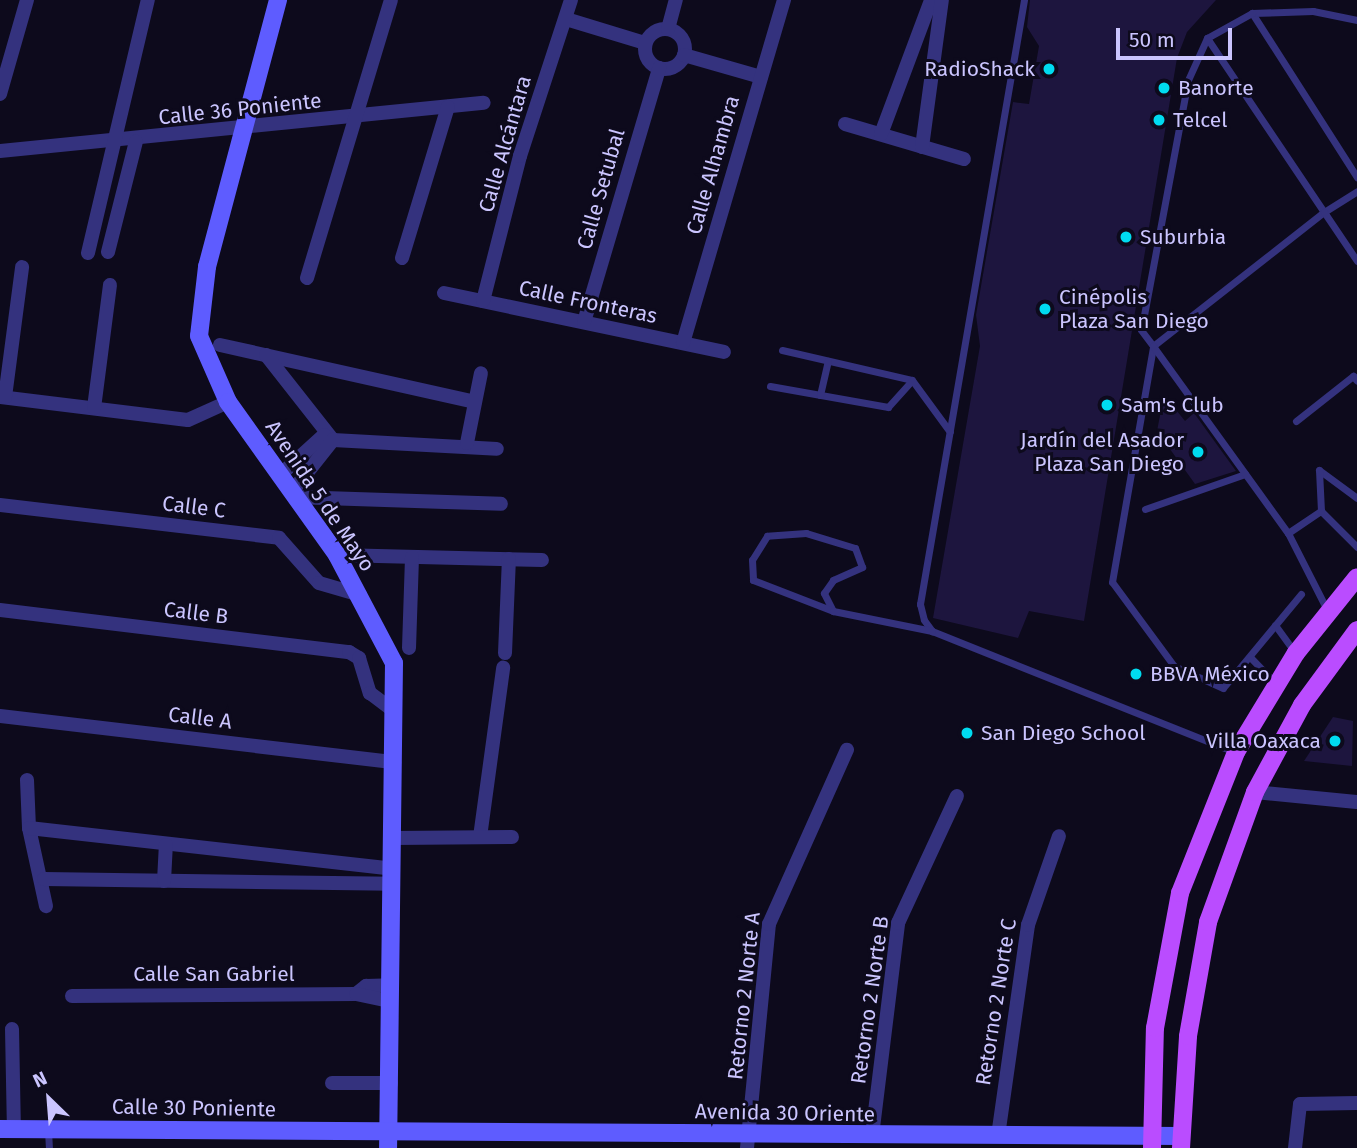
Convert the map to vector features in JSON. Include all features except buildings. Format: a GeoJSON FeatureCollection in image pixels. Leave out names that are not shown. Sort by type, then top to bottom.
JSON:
{"type":"FeatureCollection","features":[{"type":"Feature","properties":{"kind":"main road"},"geometry":{"type":"LineString","coordinates":[[1151,1143],[1155,1028],[1180,893],[1236,752],[1296,653],[1327,611],[1357,577]]}},
{"type":"Feature","properties":{"kind":"main road"},"geometry":{"type":"LineString","coordinates":[[1181,1142],[1188,1036],[1208,922],[1255,792],[1302,705],[1357,630]]}},
{"type":"Feature","properties":{"kind":"street"},"geometry":{"type":"LineString","coordinates":[[0,94],[27,0]]}},
{"type":"Feature","properties":{"kind":"street"},"geometry":{"type":"LineString","coordinates":[[88,253],[118,143],[115,130],[148,0]]}},
{"type":"Feature","properties":{"kind":"street","name":"Avenida 5 de Mayo"},"geometry":{"type":"LineString","coordinates":[[278,0],[242,129],[197,309],[203,348],[228,402],[337,555],[394,663],[391,1083],[388,1140]]}},
{"type":"Feature","properties":{"kind":"street"},"geometry":{"type":"LineString","coordinates":[[307,278],[391,0]]}},
{"type":"Feature","properties":{"kind":"street","name":"Calle Alcántara"},"geometry":{"type":"LineString","coordinates":[[483,302],[520,156],[571,0]]}},
{"type":"Feature","properties":{"kind":"street"},"geometry":{"type":"LineString","coordinates":[[668,29],[676,0]]}},
{"type":"Feature","properties":{"kind":"street","name":"Calle Alhambra"},"geometry":{"type":"LineString","coordinates":[[683,343],[784,0]]}},
{"type":"Feature","properties":{"kind":"street"},"geometry":{"type":"LineString","coordinates":[[881,134],[931,0]]}},
{"type":"Feature","properties":{"kind":"street"},"geometry":{"type":"LineString","coordinates":[[922,147],[942,0]]}},
{"type":"Feature","properties":{"kind":"street"},"geometry":{"type":"LineString","coordinates":[[566,19],[645,43]]}},
{"type":"Feature","properties":{"kind":"street"},"geometry":{"type":"LineString","coordinates":[[668,29],[684,43],[684,55],[677,66],[659,68],[645,56],[645,43],[652,32],[668,29]]}},
{"type":"Feature","properties":{"kind":"street"},"geometry":{"type":"LineString","coordinates":[[684,55],[761,77]]}},
{"type":"Feature","properties":{"kind":"street","name":"Calle Setubal"},"geometry":{"type":"LineString","coordinates":[[584,322],[659,68]]}},
{"type":"Feature","properties":{"kind":"street","name":"Calle 36 Poniente"},"geometry":{"type":"LineString","coordinates":[[0,151],[118,143],[484,103]]}},
{"type":"Feature","properties":{"kind":"street"},"geometry":{"type":"LineString","coordinates":[[402,258],[449,107]]}},
{"type":"Feature","properties":{"kind":"street"},"geometry":{"type":"LineString","coordinates":[[845,124],[964,159]]}},
{"type":"Feature","properties":{"kind":"street"},"geometry":{"type":"LineString","coordinates":[[108,252],[136,141]]}},
{"type":"Feature","properties":{"kind":"street"},"geometry":{"type":"LineString","coordinates":[[22,267],[2,397],[188,420],[228,402]]}},
{"type":"Feature","properties":{"kind":"street"},"geometry":{"type":"LineString","coordinates":[[94,408],[110,285]]}},
{"type":"Feature","properties":{"kind":"street","name":"Calle Fronteras"},"geometry":{"type":"LineString","coordinates":[[444,293],[724,352]]}},
{"type":"Feature","properties":{"kind":"street"},"geometry":{"type":"LineString","coordinates":[[220,345],[475,401]]}},
{"type":"Feature","properties":{"kind":"street"},"geometry":{"type":"LineString","coordinates":[[266,355],[328,437]]}},
{"type":"Feature","properties":{"kind":"street"},"geometry":{"type":"LineString","coordinates":[[467,443],[481,373]]}},
{"type":"Feature","properties":{"kind":"street"},"geometry":{"type":"LineString","coordinates":[[328,437],[293,495],[501,504]]}},
{"type":"Feature","properties":{"kind":"street"},"geometry":{"type":"LineString","coordinates":[[279,475],[328,437],[467,443],[496,449]]}},
{"type":"Feature","properties":{"kind":"street","name":"Calle C"},"geometry":{"type":"LineString","coordinates":[[0,505],[279,538],[319,583],[360,595]]}},
{"type":"Feature","properties":{"kind":"street"},"geometry":{"type":"LineString","coordinates":[[337,555],[542,560]]}},
{"type":"Feature","properties":{"kind":"street"},"geometry":{"type":"LineString","coordinates":[[409,648],[412,557]]}},
{"type":"Feature","properties":{"kind":"street"},"geometry":{"type":"LineString","coordinates":[[505,653],[509,559]]}},
{"type":"Feature","properties":{"kind":"street","name":"Calle B"},"geometry":{"type":"LineString","coordinates":[[0,610],[349,653],[359,658],[367,683],[395,712]]}},
{"type":"Feature","properties":{"kind":"street"},"geometry":{"type":"LineString","coordinates":[[480,837],[503,668]]}},
{"type":"Feature","properties":{"kind":"street","name":"Calle A"},"geometry":{"type":"LineString","coordinates":[[0,716],[394,762]]}},
{"type":"Feature","properties":{"kind":"street","name":"Retorno 2 Norte A"},"geometry":{"type":"LineString","coordinates":[[747,1141],[769,924],[847,750]]}},
{"type":"Feature","properties":{"kind":"street"},"geometry":{"type":"LineString","coordinates":[[27,780],[29,828],[44,879],[46,906]]}},
{"type":"Feature","properties":{"kind":"street"},"geometry":{"type":"LineString","coordinates":[[1255,792],[1357,802]]}},
{"type":"Feature","properties":{"kind":"street","name":"Retorno 2 Norte B"},"geometry":{"type":"LineString","coordinates":[[872,1136],[898,923],[957,796]]}},
{"type":"Feature","properties":{"kind":"street"},"geometry":{"type":"LineString","coordinates":[[29,828],[392,876]]}},
{"type":"Feature","properties":{"kind":"street","name":"Retorno 2 Norte C"},"geometry":{"type":"LineString","coordinates":[[998,1136],[1028,925],[1059,836]]}},
{"type":"Feature","properties":{"kind":"street"},"geometry":{"type":"LineString","coordinates":[[394,838],[512,837]]}},
{"type":"Feature","properties":{"kind":"street"},"geometry":{"type":"LineString","coordinates":[[164,881],[166,845]]}},
{"type":"Feature","properties":{"kind":"street"},"geometry":{"type":"LineString","coordinates":[[44,879],[164,881],[392,876]]}},
{"type":"Feature","properties":{"kind":"street","name":"Calle San Gabriel"},"geometry":{"type":"LineString","coordinates":[[72,996],[390,993]]}},
{"type":"Feature","properties":{"kind":"street"},"geometry":{"type":"LineString","coordinates":[[7,1129],[7,1080],[12,1029]]}},
{"type":"Feature","properties":{"kind":"street"},"geometry":{"type":"LineString","coordinates":[[332,1083],[391,1083]]}},
{"type":"Feature","properties":{"kind":"street"},"geometry":{"type":"LineString","coordinates":[[1295,1148],[1300,1104],[1357,1103]]}},
{"type":"Feature","properties":{"kind":"street","name":"Calle 30 Poniente"},"geometry":{"type":"LineString","coordinates":[[7,1129],[388,1140]]}},
{"type":"Feature","properties":{"kind":"street","name":"Avenida 30 Oriente"},"geometry":{"type":"LineString","coordinates":[[388,1140],[747,1141],[872,1136],[998,1136],[1181,1142]]}},
{"type":"Feature","properties":{"kind":"lane"},"geometry":{"type":"LineString","coordinates":[[932,631],[920,604],[1024,0]]}},
{"type":"Feature","properties":{"kind":"lane"},"geometry":{"type":"LineString","coordinates":[[1327,611],[1288,533],[1140,330],[1163,192],[1188,80],[1207,38],[1252,13],[1313,11],[1357,20]]}},
{"type":"Feature","properties":{"kind":"lane"},"geometry":{"type":"LineString","coordinates":[[1252,13],[1357,177]]}},
{"type":"Feature","properties":{"kind":"lane"},"geometry":{"type":"LineString","coordinates":[[1207,38],[1357,261]]}},
{"type":"Feature","properties":{"kind":"lane"},"geometry":{"type":"LineString","coordinates":[[1301,594],[1223,688],[1174,666],[1112,582],[1153,346],[1324,212],[1357,191]]}},
{"type":"Feature","properties":{"kind":"lane"},"geometry":{"type":"LineString","coordinates":[[782,350],[912,380],[950,433]]}},
{"type":"Feature","properties":{"kind":"lane"},"geometry":{"type":"LineString","coordinates":[[820,395],[828,361]]}},
{"type":"Feature","properties":{"kind":"lane"},"geometry":{"type":"LineString","coordinates":[[1296,421],[1353,376],[1357,381]]}},
{"type":"Feature","properties":{"kind":"lane"},"geometry":{"type":"LineString","coordinates":[[770,386],[888,407],[912,380]]}},
{"type":"Feature","properties":{"kind":"lane"},"geometry":{"type":"LineString","coordinates":[[1357,498],[1320,470],[1321,511],[1357,547]]}},
{"type":"Feature","properties":{"kind":"lane"},"geometry":{"type":"LineString","coordinates":[[1146,509],[1245,474]]}},
{"type":"Feature","properties":{"kind":"lane"},"geometry":{"type":"LineString","coordinates":[[1288,533],[1321,511]]}},
{"type":"Feature","properties":{"kind":"lane"},"geometry":{"type":"LineString","coordinates":[[833,611],[824,593],[833,580],[862,567],[855,548],[806,533],[767,536],[752,560],[753,580],[833,611],[932,631],[1236,752]]}},
{"type":"Feature","properties":{"kind":"lane"},"geometry":{"type":"LineString","coordinates":[[1275,625],[1296,653]]}},
{"type":"Feature","properties":{"kind":"lane"},"geometry":{"type":"LineString","coordinates":[[1250,657],[1275,684]]}},
{"type":"Feature","properties":{"kind":"lane"},"geometry":{"type":"LineString","coordinates":[[48,1129],[49,1148]]}},
{"type":"Feature","properties":{"kind":"place","name":"RadioShack"},"geometry":{"type":"Point","coordinates":[1049,69]}},
{"type":"Feature","properties":{"kind":"place","name":"Banorte"},"geometry":{"type":"Point","coordinates":[1164,88]}},
{"type":"Feature","properties":{"kind":"place","name":"Telcel"},"geometry":{"type":"Point","coordinates":[1159,120]}},
{"type":"Feature","properties":{"kind":"place","name":"Suburbia"},"geometry":{"type":"Point","coordinates":[1126,237]}},
{"type":"Feature","properties":{"kind":"place","name":"Cinépolis Plaza San Diego"},"geometry":{"type":"Point","coordinates":[1045,309]}},
{"type":"Feature","properties":{"kind":"place","name":"Sam's Club"},"geometry":{"type":"Point","coordinates":[1107,405]}},
{"type":"Feature","properties":{"kind":"place","name":"Jardín del Asador Plaza San Diego"},"geometry":{"type":"Point","coordinates":[1198,452]}},
{"type":"Feature","properties":{"kind":"place","name":"BBVA México"},"geometry":{"type":"Point","coordinates":[1136,674]}},
{"type":"Feature","properties":{"kind":"place","name":"San Diego School"},"geometry":{"type":"Point","coordinates":[967,733]}},
{"type":"Feature","properties":{"kind":"place","name":"Villa Oaxaca"},"geometry":{"type":"Point","coordinates":[1335,741]}}]}
